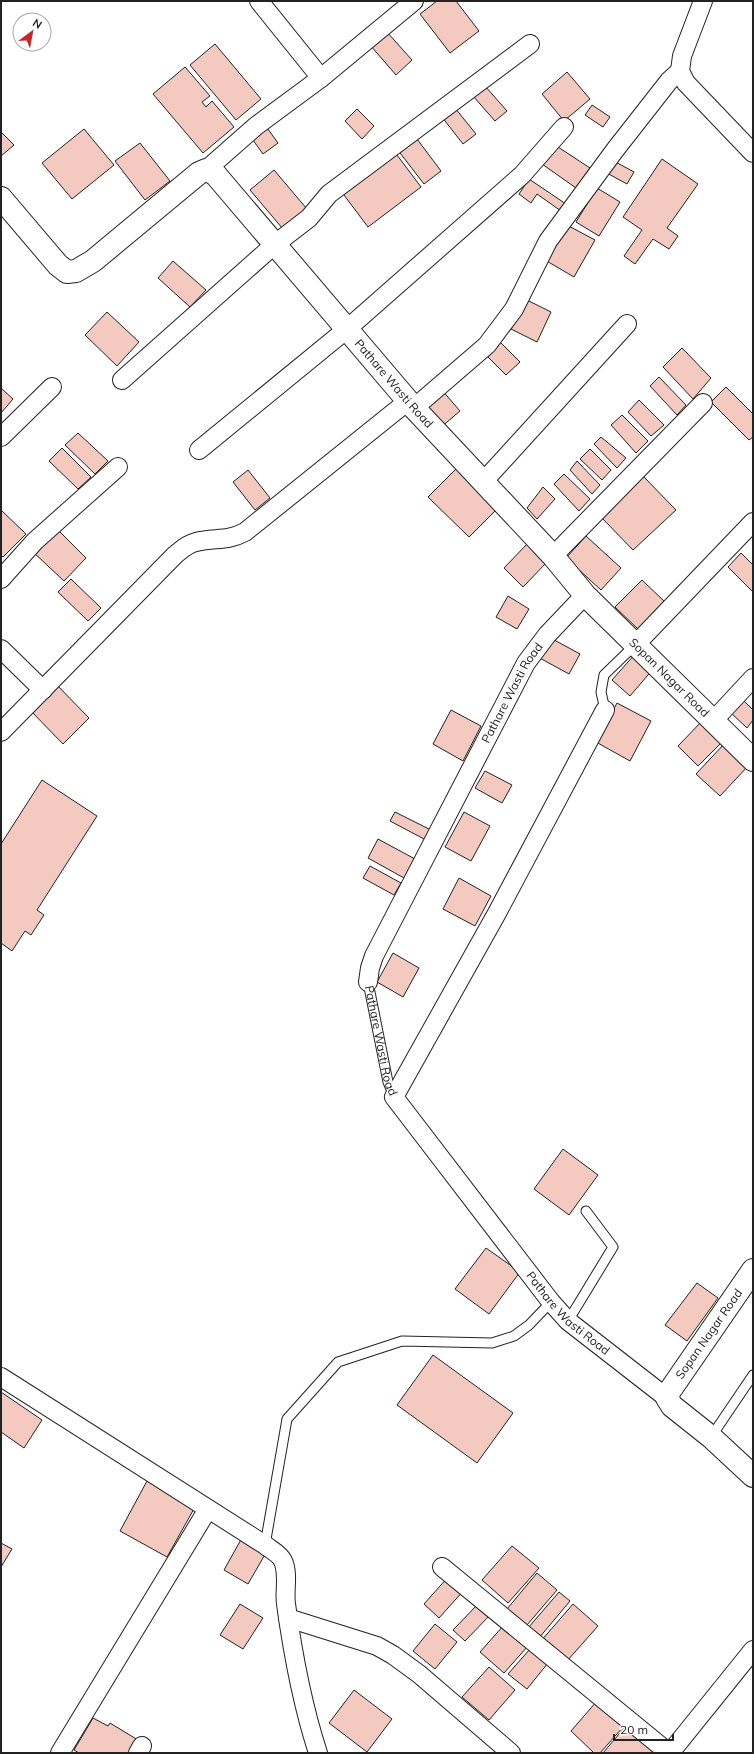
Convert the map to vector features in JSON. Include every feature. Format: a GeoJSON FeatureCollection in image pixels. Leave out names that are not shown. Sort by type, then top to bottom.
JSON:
{"type":"FeatureCollection","features":[{"type":"Feature","properties":{"kind":"street"},"geometry":{"type":"LineString","coordinates":[[259,1],[321,78]]}},
{"type":"Feature","properties":{"kind":"street"},"geometry":{"type":"LineString","coordinates":[[1,198],[58,265],[67,272],[76,271],[93,260],[199,173],[206,170],[256,126],[321,78],[414,1]]}},
{"type":"Feature","properties":{"kind":"street"},"geometry":{"type":"LineString","coordinates":[[703,1],[682,56],[680,72],[686,83],[753,153]]}},
{"type":"Feature","properties":{"kind":"street"},"geometry":{"type":"LineString","coordinates":[[122,380],[274,245],[309,218],[329,194],[530,44]]}},
{"type":"Feature","properties":{"kind":"street"},"geometry":{"type":"LineString","coordinates":[[1,732],[174,556],[186,546],[196,542],[234,538],[245,532],[487,345],[514,309],[548,241],[615,150],[669,81],[680,72]]}},
{"type":"Feature","properties":{"kind":"street"},"geometry":{"type":"LineString","coordinates":[[199,450],[347,329],[522,175],[564,127]]}},
{"type":"Feature","properties":{"kind":"street","name":"Pathare Wasti Road"},"geometry":{"type":"LineString","coordinates":[[206,170],[215,174],[411,404],[553,556],[585,595],[547,635],[526,663],[374,956],[368,982]]}},
{"type":"Feature","properties":{"kind":"street"},"geometry":{"type":"LineString","coordinates":[[483,482],[627,324]]}},
{"type":"Feature","properties":{"kind":"street"},"geometry":{"type":"LineString","coordinates":[[1,437],[52,387]]}},
{"type":"Feature","properties":{"kind":"street"},"geometry":{"type":"LineString","coordinates":[[553,556],[703,403]]}},
{"type":"Feature","properties":{"kind":"street"},"geometry":{"type":"LineString","coordinates":[[1,579],[35,541],[118,467]]}},
{"type":"Feature","properties":{"kind":"street"},"geometry":{"type":"LineString","coordinates":[[636,644],[753,522]]}},
{"type":"Feature","properties":{"kind":"street","name":"Sopan Nagar Road"},"geometry":{"type":"LineString","coordinates":[[585,595],[753,760]]}},
{"type":"Feature","properties":{"kind":"street"},"geometry":{"type":"LineString","coordinates":[[1,648],[43,690]]}},
{"type":"Feature","properties":{"kind":"street"},"geometry":{"type":"LineString","coordinates":[[713,721],[753,678]]}},
{"type":"Feature","properties":{"kind":"street"},"geometry":{"type":"LineString","coordinates":[[394,1098],[497,914],[605,710]]}},
{"type":"Feature","properties":{"kind":"street","name":"Pathare Wasti Road"},"geometry":{"type":"LineString","coordinates":[[394,1098],[551,1302],[568,1321],[667,1398],[672,1406],[711,1437],[753,1476]]}},
{"type":"Feature","properties":{"kind":"street","name":"Sopan Nagar Road"},"geometry":{"type":"LineString","coordinates":[[667,1398],[669,1392],[753,1270]]}},
{"type":"Feature","properties":{"kind":"street"},"geometry":{"type":"LineString","coordinates":[[1,1377],[265,1545],[275,1552],[283,1561],[285,1569],[285,1600],[296,1672],[307,1721],[318,1753]]}},
{"type":"Feature","properties":{"kind":"street"},"geometry":{"type":"LineString","coordinates":[[60,1753],[208,1510]]}},
{"type":"Feature","properties":{"kind":"street"},"geometry":{"type":"LineString","coordinates":[[442,1567],[669,1753],[753,1650]]}},
{"type":"Feature","properties":{"kind":"street"},"geometry":{"type":"LineString","coordinates":[[288,1618],[377,1646],[393,1655],[419,1674],[511,1753]]}},
{"type":"Feature","properties":{"kind":"lane"},"geometry":{"type":"LineString","coordinates":[[605,710],[601,692],[604,675],[636,644]]}},
{"type":"Feature","properties":{"kind":"lane","name":"Pathare Wasti Road"},"geometry":{"type":"LineString","coordinates":[[368,982],[388,1082],[394,1098]]}},
{"type":"Feature","properties":{"kind":"lane"},"geometry":{"type":"LineString","coordinates":[[568,1321],[613,1247],[586,1211]]}},
{"type":"Feature","properties":{"kind":"lane"},"geometry":{"type":"LineString","coordinates":[[265,1545],[287,1419],[338,1362],[402,1342],[492,1343],[514,1336],[529,1325],[551,1302]]}},
{"type":"Feature","properties":{"kind":"lane"},"geometry":{"type":"LineString","coordinates":[[711,1437],[753,1375]]}},
{"type":"Feature","properties":{"kind":"building"},"geometry":{"type":"Polygon","coordinates":[[[437,1],[456,1],[479,31],[450,53],[420,14],[437,1]]]}},
{"type":"Feature","properties":{"kind":"building"},"geometry":{"type":"Polygon","coordinates":[[[386,31],[412,60],[396,75],[370,45],[386,31]]]}},
{"type":"Feature","properties":{"kind":"building"},"geometry":{"type":"Polygon","coordinates":[[[215,44],[261,99],[236,120],[190,65],[215,44]]]}},
{"type":"Feature","properties":{"kind":"building"},"geometry":{"type":"Polygon","coordinates":[[[185,67],[210,96],[202,102],[206,107],[212,101],[234,127],[203,153],[153,94],[185,67]]]}},
{"type":"Feature","properties":{"kind":"building"},"geometry":{"type":"Polygon","coordinates":[[[567,72],[590,99],[564,121],[542,94],[567,72]]]}},
{"type":"Feature","properties":{"kind":"building"},"geometry":{"type":"Polygon","coordinates":[[[485,86],[507,111],[495,121],[473,96],[485,86]]]}},
{"type":"Feature","properties":{"kind":"building"},"geometry":{"type":"Polygon","coordinates":[[[592,105],[610,117],[603,127],[585,115],[592,105]]]}},
{"type":"Feature","properties":{"kind":"building"},"geometry":{"type":"Polygon","coordinates":[[[455,108],[476,134],[463,144],[442,117],[455,108]]]}},
{"type":"Feature","properties":{"kind":"building"},"geometry":{"type":"Polygon","coordinates":[[[357,109],[374,126],[362,139],[345,121],[357,109]]]}},
{"type":"Feature","properties":{"kind":"building"},"geometry":{"type":"Polygon","coordinates":[[[265,125],[278,143],[263,154],[250,136],[265,125]]]}},
{"type":"Feature","properties":{"kind":"building"},"geometry":{"type":"Polygon","coordinates":[[[84,129],[114,165],[72,199],[42,163],[84,129]]]}},
{"type":"Feature","properties":{"kind":"building"},"geometry":{"type":"Polygon","coordinates":[[[1,132],[14,145],[1,156],[1,132]]]}},
{"type":"Feature","properties":{"kind":"building"},"geometry":{"type":"Polygon","coordinates":[[[414,135],[441,171],[424,184],[397,149],[414,135]]]}},
{"type":"Feature","properties":{"kind":"building"},"geometry":{"type":"Polygon","coordinates":[[[140,143],[170,181],[145,200],[115,161],[140,143]]]}},
{"type":"Feature","properties":{"kind":"building"},"geometry":{"type":"Polygon","coordinates":[[[555,145],[590,168],[576,188],[542,164],[555,145]]]}},
{"type":"Feature","properties":{"kind":"building"},"geometry":{"type":"Polygon","coordinates":[[[394,151],[421,187],[368,227],[341,191],[394,151]]]}},
{"type":"Feature","properties":{"kind":"building"},"geometry":{"type":"Polygon","coordinates":[[[662,159],[698,184],[667,228],[678,236],[669,249],[653,239],[635,264],[624,256],[642,230],[623,217],[662,159]]]}},
{"type":"Feature","properties":{"kind":"building"},"geometry":{"type":"Polygon","coordinates":[[[612,160],[634,172],[627,184],[605,172],[612,160]]]}},
{"type":"Feature","properties":{"kind":"building"},"geometry":{"type":"Polygon","coordinates":[[[274,170],[307,209],[283,229],[250,190],[274,170]]]}},
{"type":"Feature","properties":{"kind":"building"},"geometry":{"type":"Polygon","coordinates":[[[529,179],[566,204],[561,211],[537,194],[531,203],[519,194],[529,179]]]}},
{"type":"Feature","properties":{"kind":"building"},"geometry":{"type":"Polygon","coordinates":[[[597,188],[620,202],[599,236],[576,222],[597,188]]]}},
{"type":"Feature","properties":{"kind":"building"},"geometry":{"type":"Polygon","coordinates":[[[565,224],[595,240],[574,277],[545,260],[565,224]]]}},
{"type":"Feature","properties":{"kind":"building"},"geometry":{"type":"Polygon","coordinates":[[[173,261],[206,290],[190,307],[158,278],[173,261]]]}},
{"type":"Feature","properties":{"kind":"building"},"geometry":{"type":"Polygon","coordinates":[[[525,299],[551,312],[537,342],[511,329],[525,299]]]}},
{"type":"Feature","properties":{"kind":"building"},"geometry":{"type":"Polygon","coordinates":[[[107,312],[139,342],[117,366],[85,335],[107,312]]]}},
{"type":"Feature","properties":{"kind":"building"},"geometry":{"type":"Polygon","coordinates":[[[497,339],[520,362],[506,375],[484,353],[497,339]]]}},
{"type":"Feature","properties":{"kind":"building"},"geometry":{"type":"Polygon","coordinates":[[[682,348],[711,378],[693,399],[663,367],[682,348]]]}},
{"type":"Feature","properties":{"kind":"building"},"geometry":{"type":"Polygon","coordinates":[[[659,377],[686,405],[677,415],[650,386],[659,377]]]}},
{"type":"Feature","properties":{"kind":"building"},"geometry":{"type":"Polygon","coordinates":[[[726,387],[753,414],[753,437],[749,440],[711,402],[726,387]]]}},
{"type":"Feature","properties":{"kind":"building"},"geometry":{"type":"Polygon","coordinates":[[[1,388],[13,399],[1,413],[1,388]]]}},
{"type":"Feature","properties":{"kind":"building"},"geometry":{"type":"Polygon","coordinates":[[[441,389],[460,411],[440,428],[421,405],[441,389]]]}},
{"type":"Feature","properties":{"kind":"building"},"geometry":{"type":"Polygon","coordinates":[[[639,400],[664,425],[651,436],[628,412],[639,400]]]}},
{"type":"Feature","properties":{"kind":"building"},"geometry":{"type":"Polygon","coordinates":[[[622,415],[648,441],[636,453],[611,425],[622,415]]]}},
{"type":"Feature","properties":{"kind":"building"},"geometry":{"type":"Polygon","coordinates":[[[78,433],[108,461],[95,474],[65,445],[78,433]]]}},
{"type":"Feature","properties":{"kind":"building"},"geometry":{"type":"Polygon","coordinates":[[[601,437],[626,458],[617,468],[594,444],[601,437]]]}},
{"type":"Feature","properties":{"kind":"building"},"geometry":{"type":"Polygon","coordinates":[[[62,448],[91,477],[78,489],[49,461],[62,448]]]}},
{"type":"Feature","properties":{"kind":"building"},"geometry":{"type":"Polygon","coordinates":[[[590,449],[611,470],[602,480],[580,459],[590,449]]]}},
{"type":"Feature","properties":{"kind":"building"},"geometry":{"type":"Polygon","coordinates":[[[577,461],[600,485],[592,494],[570,470],[577,461]]]}},
{"type":"Feature","properties":{"kind":"building"},"geometry":{"type":"Polygon","coordinates":[[[458,467],[499,507],[469,537],[428,497],[458,467]]]}},
{"type":"Feature","properties":{"kind":"building"},"geometry":{"type":"Polygon","coordinates":[[[248,470],[270,498],[255,510],[233,482],[248,470]]]}},
{"type":"Feature","properties":{"kind":"building"},"geometry":{"type":"Polygon","coordinates":[[[564,474],[590,499],[579,511],[554,484],[564,474]]]}},
{"type":"Feature","properties":{"kind":"building"},"geometry":{"type":"Polygon","coordinates":[[[643,476],[676,510],[633,550],[601,517],[643,476]]]}},
{"type":"Feature","properties":{"kind":"building"},"geometry":{"type":"Polygon","coordinates":[[[543,487],[555,499],[537,519],[527,508],[543,487]]]}},
{"type":"Feature","properties":{"kind":"building"},"geometry":{"type":"Polygon","coordinates":[[[1,510],[26,534],[3,557],[1,555],[1,510]]]}},
{"type":"Feature","properties":{"kind":"building"},"geometry":{"type":"Polygon","coordinates":[[[55,527],[86,558],[64,581],[32,551],[55,527]]]}},
{"type":"Feature","properties":{"kind":"building"},"geometry":{"type":"Polygon","coordinates":[[[586,536],[621,568],[601,590],[566,558],[586,536]]]}},
{"type":"Feature","properties":{"kind":"building"},"geometry":{"type":"Polygon","coordinates":[[[528,543],[547,562],[523,587],[504,568],[528,543]]]}},
{"type":"Feature","properties":{"kind":"building"},"geometry":{"type":"Polygon","coordinates":[[[741,553],[753,565],[753,592],[728,567],[741,553]]]}},
{"type":"Feature","properties":{"kind":"building"},"geometry":{"type":"Polygon","coordinates":[[[71,579],[101,608],[88,621],[58,592],[71,579]]]}},
{"type":"Feature","properties":{"kind":"building"},"geometry":{"type":"Polygon","coordinates":[[[642,580],[665,602],[638,629],[615,607],[642,580]]]}},
{"type":"Feature","properties":{"kind":"building"},"geometry":{"type":"Polygon","coordinates":[[[508,596],[529,609],[517,629],[496,617],[508,596]]]}},
{"type":"Feature","properties":{"kind":"building"},"geometry":{"type":"Polygon","coordinates":[[[547,636],[580,654],[569,674],[536,656],[547,636]]]}},
{"type":"Feature","properties":{"kind":"building"},"geometry":{"type":"Polygon","coordinates":[[[636,653],[654,668],[630,696],[612,680],[636,653]]]}},
{"type":"Feature","properties":{"kind":"building"},"geometry":{"type":"Polygon","coordinates":[[[55,683],[89,718],[63,744],[28,708],[55,683]]]}},
{"type":"Feature","properties":{"kind":"building"},"geometry":{"type":"Polygon","coordinates":[[[741,698],[753,710],[753,720],[747,728],[729,711],[741,698]]]}},
{"type":"Feature","properties":{"kind":"building"},"geometry":{"type":"Polygon","coordinates":[[[617,703],[651,721],[630,761],[596,742],[617,703]]]}},
{"type":"Feature","properties":{"kind":"building"},"geometry":{"type":"Polygon","coordinates":[[[451,710],[481,726],[463,761],[433,744],[451,710]]]}},
{"type":"Feature","properties":{"kind":"building"},"geometry":{"type":"Polygon","coordinates":[[[704,719],[725,739],[698,766],[678,746],[704,719]]]}},
{"type":"Feature","properties":{"kind":"building"},"geometry":{"type":"Polygon","coordinates":[[[725,743],[749,765],[720,796],[696,774],[725,743]]]}},
{"type":"Feature","properties":{"kind":"building"},"geometry":{"type":"Polygon","coordinates":[[[485,771],[512,785],[502,803],[475,788],[485,771]]]}},
{"type":"Feature","properties":{"kind":"building"},"geometry":{"type":"Polygon","coordinates":[[[42,780],[97,816],[37,910],[44,915],[31,935],[25,931],[12,951],[1,943],[1,844],[42,780]]]}},
{"type":"Feature","properties":{"kind":"building"},"geometry":{"type":"Polygon","coordinates":[[[395,812],[431,830],[426,840],[390,821],[395,812]]]}},
{"type":"Feature","properties":{"kind":"building"},"geometry":{"type":"Polygon","coordinates":[[[464,812],[490,826],[471,861],[445,847],[464,812]]]}},
{"type":"Feature","properties":{"kind":"building"},"geometry":{"type":"Polygon","coordinates":[[[378,839],[415,859],[404,878],[368,858],[378,839]]]}},
{"type":"Feature","properties":{"kind":"building"},"geometry":{"type":"Polygon","coordinates":[[[370,866],[401,883],[394,895],[363,878],[370,866]]]}},
{"type":"Feature","properties":{"kind":"building"},"geometry":{"type":"Polygon","coordinates":[[[459,878],[491,896],[475,926],[443,909],[459,878]]]}},
{"type":"Feature","properties":{"kind":"building"},"geometry":{"type":"Polygon","coordinates":[[[393,953],[419,968],[403,997],[377,982],[393,953]]]}},
{"type":"Feature","properties":{"kind":"building"},"geometry":{"type":"Polygon","coordinates":[[[563,1149],[598,1175],[569,1215],[534,1189],[563,1149]]]}},
{"type":"Feature","properties":{"kind":"building"},"geometry":{"type":"Polygon","coordinates":[[[486,1248],[520,1272],[489,1314],[455,1289],[486,1248]]]}},
{"type":"Feature","properties":{"kind":"building"},"geometry":{"type":"Polygon","coordinates":[[[697,1283],[718,1298],[687,1341],[665,1325],[697,1283]]]}},
{"type":"Feature","properties":{"kind":"building"},"geometry":{"type":"Polygon","coordinates":[[[433,1355],[513,1413],[477,1463],[397,1405],[433,1355]]]}},
{"type":"Feature","properties":{"kind":"building"},"geometry":{"type":"Polygon","coordinates":[[[1,1392],[42,1420],[24,1448],[1,1432],[1,1392]]]}},
{"type":"Feature","properties":{"kind":"building"},"geometry":{"type":"Polygon","coordinates":[[[147,1481],[195,1507],[167,1557],[120,1531],[147,1481]]]}},
{"type":"Feature","properties":{"kind":"building"},"geometry":{"type":"Polygon","coordinates":[[[243,1536],[267,1551],[248,1584],[224,1570],[243,1536]]]}},
{"type":"Feature","properties":{"kind":"building"},"geometry":{"type":"Polygon","coordinates":[[[1,1543],[12,1549],[1,1567],[1,1543]]]}},
{"type":"Feature","properties":{"kind":"building"},"geometry":{"type":"Polygon","coordinates":[[[512,1546],[539,1568],[508,1603],[482,1580],[512,1546]]]}},
{"type":"Feature","properties":{"kind":"building"},"geometry":{"type":"Polygon","coordinates":[[[537,1573],[557,1590],[527,1625],[507,1609],[537,1573]]]}},
{"type":"Feature","properties":{"kind":"building"},"geometry":{"type":"Polygon","coordinates":[[[449,1576],[464,1590],[439,1618],[424,1604],[449,1576]]]}},
{"type":"Feature","properties":{"kind":"building"},"geometry":{"type":"Polygon","coordinates":[[[559,1592],[570,1601],[539,1638],[528,1628],[559,1592]]]}},
{"type":"Feature","properties":{"kind":"building"},"geometry":{"type":"Polygon","coordinates":[[[479,1603],[491,1614],[465,1641],[453,1630],[479,1603]]]}},
{"type":"Feature","properties":{"kind":"building"},"geometry":{"type":"Polygon","coordinates":[[[240,1604],[263,1618],[243,1649],[220,1635],[240,1604]]]}},
{"type":"Feature","properties":{"kind":"building"},"geometry":{"type":"Polygon","coordinates":[[[573,1604],[598,1626],[567,1661],[541,1641],[573,1604]]]}},
{"type":"Feature","properties":{"kind":"building"},"geometry":{"type":"Polygon","coordinates":[[[435,1624],[457,1642],[435,1669],[413,1651],[435,1624]]]}},
{"type":"Feature","properties":{"kind":"building"},"geometry":{"type":"Polygon","coordinates":[[[504,1625],[528,1646],[504,1673],[480,1652],[504,1625]]]}},
{"type":"Feature","properties":{"kind":"building"},"geometry":{"type":"Polygon","coordinates":[[[530,1649],[548,1663],[527,1689],[508,1674],[530,1649]]]}},
{"type":"Feature","properties":{"kind":"building"},"geometry":{"type":"Polygon","coordinates":[[[489,1667],[515,1690],[489,1720],[462,1697],[489,1667]]]}},
{"type":"Feature","properties":{"kind":"building"},"geometry":{"type":"Polygon","coordinates":[[[354,1690],[392,1719],[367,1752],[329,1723],[354,1690]]]}},
{"type":"Feature","properties":{"kind":"building"},"geometry":{"type":"Polygon","coordinates":[[[597,1701],[624,1726],[600,1753],[594,1753],[571,1731],[597,1701]]]}},
{"type":"Feature","properties":{"kind":"building"},"geometry":{"type":"Polygon","coordinates":[[[93,1718],[108,1726],[110,1723],[138,1740],[130,1753],[79,1753],[74,1750],[93,1718]]]}},
{"type":"Feature","properties":{"kind":"building"},"geometry":{"type":"Polygon","coordinates":[[[625,1727],[657,1753],[603,1753],[625,1727]]]}}]}
